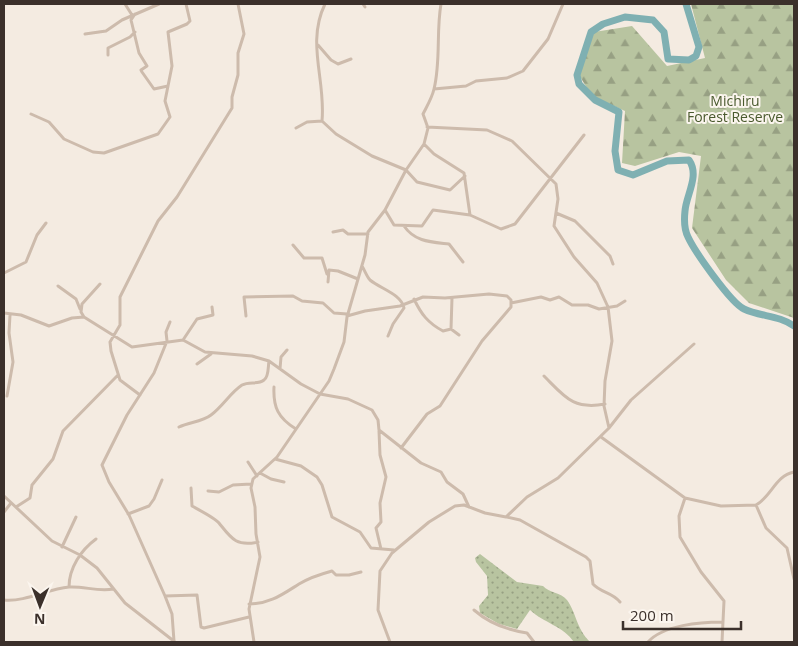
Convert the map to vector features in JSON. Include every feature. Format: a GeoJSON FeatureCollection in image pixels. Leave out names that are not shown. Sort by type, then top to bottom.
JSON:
{"type":"FeatureCollection","features":[{"type":"Feature","properties":{"kind":"street"},"geometry":{"type":"LineString","coordinates":[[125,4],[134,15]]}},
{"type":"Feature","properties":{"kind":"street"},"geometry":{"type":"LineString","coordinates":[[85,34],[106,31],[134,15],[159,4]]}},
{"type":"Feature","properties":{"kind":"street"},"geometry":{"type":"LineString","coordinates":[[30,114],[49,122],[64,139],[93,152],[104,153],[158,134],[170,117],[165,101],[172,66],[168,32],[187,24],[190,20],[186,4]]}},
{"type":"Feature","properties":{"kind":"street"},"geometry":{"type":"LineString","coordinates":[[140,395],[120,380],[111,352],[113,336],[120,325],[120,297],[155,227],[206,152],[224,117],[232,108],[232,97],[238,75],[238,53],[244,34],[238,4]]}},
{"type":"Feature","properties":{"kind":"street"},"geometry":{"type":"LineString","coordinates":[[322,121],[323,107],[316,64],[318,44],[316,30],[318,18],[325,4]]}},
{"type":"Feature","properties":{"kind":"street"},"geometry":{"type":"LineString","coordinates":[[208,491],[219,492],[233,485],[251,484],[275,459],[332,375],[344,342],[347,315],[362,266],[368,234],[385,210],[406,170],[424,144],[427,127],[423,114],[434,89],[439,44],[437,26],[441,4]]}},
{"type":"Feature","properties":{"kind":"street"},"geometry":{"type":"LineString","coordinates":[[434,89],[466,86],[476,80],[507,78],[523,70],[548,39],[563,4]]}},
{"type":"Feature","properties":{"kind":"street"},"geometry":{"type":"LineString","coordinates":[[134,15],[131,20],[139,53],[147,66],[141,70],[154,89],[168,86]]}},
{"type":"Feature","properties":{"kind":"street"},"geometry":{"type":"LineString","coordinates":[[108,55],[108,48],[130,37],[135,31]]}},
{"type":"Feature","properties":{"kind":"street"},"geometry":{"type":"LineString","coordinates":[[318,44],[331,60],[338,64],[351,59]]}},
{"type":"Feature","properties":{"kind":"street"},"geometry":{"type":"LineString","coordinates":[[163,88],[167,93]]}},
{"type":"Feature","properties":{"kind":"street"},"geometry":{"type":"LineString","coordinates":[[296,128],[307,122],[322,121],[336,134],[372,156],[406,170],[416,182],[450,190],[464,176]]}},
{"type":"Feature","properties":{"kind":"street"},"geometry":{"type":"LineString","coordinates":[[427,127],[468,128],[496,133],[512,141],[528,159],[551,176],[558,192],[554,226],[574,257],[598,283],[608,308],[612,341],[605,381],[604,404],[608,428]]}},
{"type":"Feature","properties":{"kind":"street"},"geometry":{"type":"LineString","coordinates":[[385,210],[394,225],[422,226],[433,210],[470,215],[501,229],[509,228],[515,224],[584,135]]}},
{"type":"Feature","properties":{"kind":"street"},"geometry":{"type":"LineString","coordinates":[[424,144],[434,154],[458,169],[464,176],[470,215]]}},
{"type":"Feature","properties":{"kind":"street"},"geometry":{"type":"LineString","coordinates":[[556,213],[576,221],[610,256],[613,264]]}},
{"type":"Feature","properties":{"kind":"street"},"geometry":{"type":"LineString","coordinates":[[4,273],[26,262],[37,235],[46,223]]}},
{"type":"Feature","properties":{"kind":"street"},"geometry":{"type":"LineString","coordinates":[[404,226],[410,235],[423,241],[449,244],[463,262]]}},
{"type":"Feature","properties":{"kind":"street"},"geometry":{"type":"LineString","coordinates":[[333,232],[342,230],[348,234],[368,234]]}},
{"type":"Feature","properties":{"kind":"street"},"geometry":{"type":"LineString","coordinates":[[293,245],[304,258],[322,258],[328,282]]}},
{"type":"Feature","properties":{"kind":"street"},"geometry":{"type":"LineString","coordinates":[[362,266],[369,280],[398,298],[404,305]]}},
{"type":"Feature","properties":{"kind":"street"},"geometry":{"type":"LineString","coordinates":[[327,274],[329,270],[338,271],[358,279]]}},
{"type":"Feature","properties":{"kind":"street"},"geometry":{"type":"LineString","coordinates":[[81,309],[86,298],[100,284]]}},
{"type":"Feature","properties":{"kind":"street"},"geometry":{"type":"LineString","coordinates":[[58,286],[76,299],[84,317],[132,347],[183,340],[205,352],[252,356],[269,361],[300,384],[320,394],[348,399],[372,410],[378,420],[380,455],[386,477],[380,503],[381,522],[376,528],[381,549]]}},
{"type":"Feature","properties":{"kind":"street"},"geometry":{"type":"LineString","coordinates":[[246,316],[244,297],[293,296],[302,301],[323,303],[334,313],[347,315],[404,305],[414,299],[423,297],[452,298],[489,294],[507,296],[511,307],[482,341],[440,406],[428,414],[401,448]]}},
{"type":"Feature","properties":{"kind":"street"},"geometry":{"type":"LineString","coordinates":[[511,303],[541,297],[550,300],[559,297],[572,305],[608,308],[625,301]]}},
{"type":"Feature","properties":{"kind":"street"},"geometry":{"type":"LineString","coordinates":[[451,329],[452,298]]}},
{"type":"Feature","properties":{"kind":"street"},"geometry":{"type":"LineString","coordinates":[[414,299],[423,316],[432,325],[443,331],[451,329]]}},
{"type":"Feature","properties":{"kind":"street"},"geometry":{"type":"LineString","coordinates":[[388,336],[404,305]]}},
{"type":"Feature","properties":{"kind":"street"},"geometry":{"type":"LineString","coordinates":[[183,340],[198,319],[213,315],[212,307]]}},
{"type":"Feature","properties":{"kind":"street"},"geometry":{"type":"LineString","coordinates":[[4,313],[10,316],[20,315],[49,326],[72,318],[84,317]]}},
{"type":"Feature","properties":{"kind":"street"},"geometry":{"type":"LineString","coordinates":[[7,396],[14,362],[8,333],[10,316]]}},
{"type":"Feature","properties":{"kind":"street"},"geometry":{"type":"LineString","coordinates":[[170,322],[166,332],[167,341],[154,373],[102,464],[109,482],[128,514],[165,596],[172,614],[174,641]]}},
{"type":"Feature","properties":{"kind":"street"},"geometry":{"type":"LineString","coordinates":[[451,329],[459,335]]}},
{"type":"Feature","properties":{"kind":"street"},"geometry":{"type":"LineString","coordinates":[[506,517],[527,496],[553,482],[601,437],[631,400],[694,344]]}},
{"type":"Feature","properties":{"kind":"street"},"geometry":{"type":"LineString","coordinates":[[280,369],[281,357],[287,350]]}},
{"type":"Feature","properties":{"kind":"street"},"geometry":{"type":"LineString","coordinates":[[198,364],[212,353]]}},
{"type":"Feature","properties":{"kind":"street"},"geometry":{"type":"LineString","coordinates":[[178,427],[192,421],[203,420],[211,415],[234,391],[245,383],[264,381],[267,377],[269,361]]}},
{"type":"Feature","properties":{"kind":"street"},"geometry":{"type":"LineString","coordinates":[[16,507],[30,498],[32,485],[53,459],[63,431],[118,375]]}},
{"type":"Feature","properties":{"kind":"street"},"geometry":{"type":"LineString","coordinates":[[544,376],[563,396],[575,404],[588,407],[604,404]]}},
{"type":"Feature","properties":{"kind":"street"},"geometry":{"type":"LineString","coordinates":[[274,387],[273,396],[279,417],[296,429]]}},
{"type":"Feature","properties":{"kind":"street"},"geometry":{"type":"LineString","coordinates":[[379,430],[421,463],[441,472],[447,482],[463,494],[468,508]]}},
{"type":"Feature","properties":{"kind":"street"},"geometry":{"type":"LineString","coordinates":[[601,437],[685,498],[721,506],[756,505],[762,502],[781,478],[794,472]]}},
{"type":"Feature","properties":{"kind":"street"},"geometry":{"type":"LineString","coordinates":[[275,459],[301,466],[317,477],[322,485],[332,517],[360,532],[371,548],[395,550]]}},
{"type":"Feature","properties":{"kind":"street"},"geometry":{"type":"LineString","coordinates":[[248,462],[259,475],[284,482]]}},
{"type":"Feature","properties":{"kind":"street"},"geometry":{"type":"LineString","coordinates":[[128,514],[149,506],[162,480]]}},
{"type":"Feature","properties":{"kind":"street"},"geometry":{"type":"LineString","coordinates":[[251,484],[260,566],[250,604],[249,617],[254,642]]}},
{"type":"Feature","properties":{"kind":"street"},"geometry":{"type":"LineString","coordinates":[[191,488],[192,506],[217,521],[225,533],[242,544],[258,542]]}},
{"type":"Feature","properties":{"kind":"street"},"geometry":{"type":"LineString","coordinates":[[4,496],[52,542],[80,555],[97,568],[112,589],[133,610],[174,641]]}},
{"type":"Feature","properties":{"kind":"street"},"geometry":{"type":"LineString","coordinates":[[685,498],[679,516],[680,537],[701,572],[724,601],[722,642]]}},
{"type":"Feature","properties":{"kind":"street"},"geometry":{"type":"LineString","coordinates":[[4,512],[11,503]]}},
{"type":"Feature","properties":{"kind":"street"},"geometry":{"type":"LineString","coordinates":[[756,505],[766,528],[787,548],[794,579]]}},
{"type":"Feature","properties":{"kind":"street"},"geometry":{"type":"LineString","coordinates":[[390,642],[378,613],[380,571],[395,550],[429,522],[455,506],[520,520],[586,557],[590,561],[593,584],[600,590],[612,593],[620,602]]}},
{"type":"Feature","properties":{"kind":"street"},"geometry":{"type":"LineString","coordinates":[[62,547],[76,517]]}},
{"type":"Feature","properties":{"kind":"street"},"geometry":{"type":"LineString","coordinates":[[69,587],[70,575],[80,555],[96,538]]}},
{"type":"Feature","properties":{"kind":"street"},"geometry":{"type":"LineString","coordinates":[[250,604],[278,599],[301,583],[332,571],[336,575],[349,575],[361,572]]}},
{"type":"Feature","properties":{"kind":"street"},"geometry":{"type":"LineString","coordinates":[[4,600],[21,599],[69,587],[105,591],[112,589]]}},
{"type":"Feature","properties":{"kind":"street"},"geometry":{"type":"LineString","coordinates":[[165,596],[197,595],[201,627],[204,628],[249,617]]}},
{"type":"Feature","properties":{"kind":"street"},"geometry":{"type":"LineString","coordinates":[[474,610],[490,622],[510,631],[527,633],[534,642]]}},
{"type":"Feature","properties":{"kind":"street"},"geometry":{"type":"LineString","coordinates":[[648,642],[664,632],[691,622],[722,622]]}},
{"type":"Feature","properties":{"kind":"green space","name":"Michiru Forest Reserve"},"geometry":{"type":"Polygon","coordinates":[[[691,4],[794,4],[794,318],[749,303],[726,280],[692,228],[701,156],[679,152],[635,166],[622,163],[625,111],[592,96],[579,75],[594,32],[632,26],[667,66],[705,58],[691,4]]]}},
{"type":"Feature","properties":{"kind":"green space"},"geometry":{"type":"Polygon","coordinates":[[[480,554],[517,582],[543,586],[564,597],[570,605],[585,637],[590,642],[574,642],[559,628],[530,610],[517,629],[499,624],[480,613],[479,606],[488,595],[487,576],[475,558],[480,554]]]}},
{"type":"Feature","properties":{"kind":"waterway"},"geometry":{"type":"LineString","coordinates":[[686,4],[699,47],[696,56],[689,60],[668,59],[664,32],[653,20],[625,17],[603,24],[591,32],[577,75],[579,84],[595,100],[619,112],[615,151],[618,170],[633,175],[667,161],[689,160],[692,166],[693,179],[686,205],[685,224],[688,237],[698,254],[722,288],[738,305],[750,312],[782,320],[794,326]]}}]}
